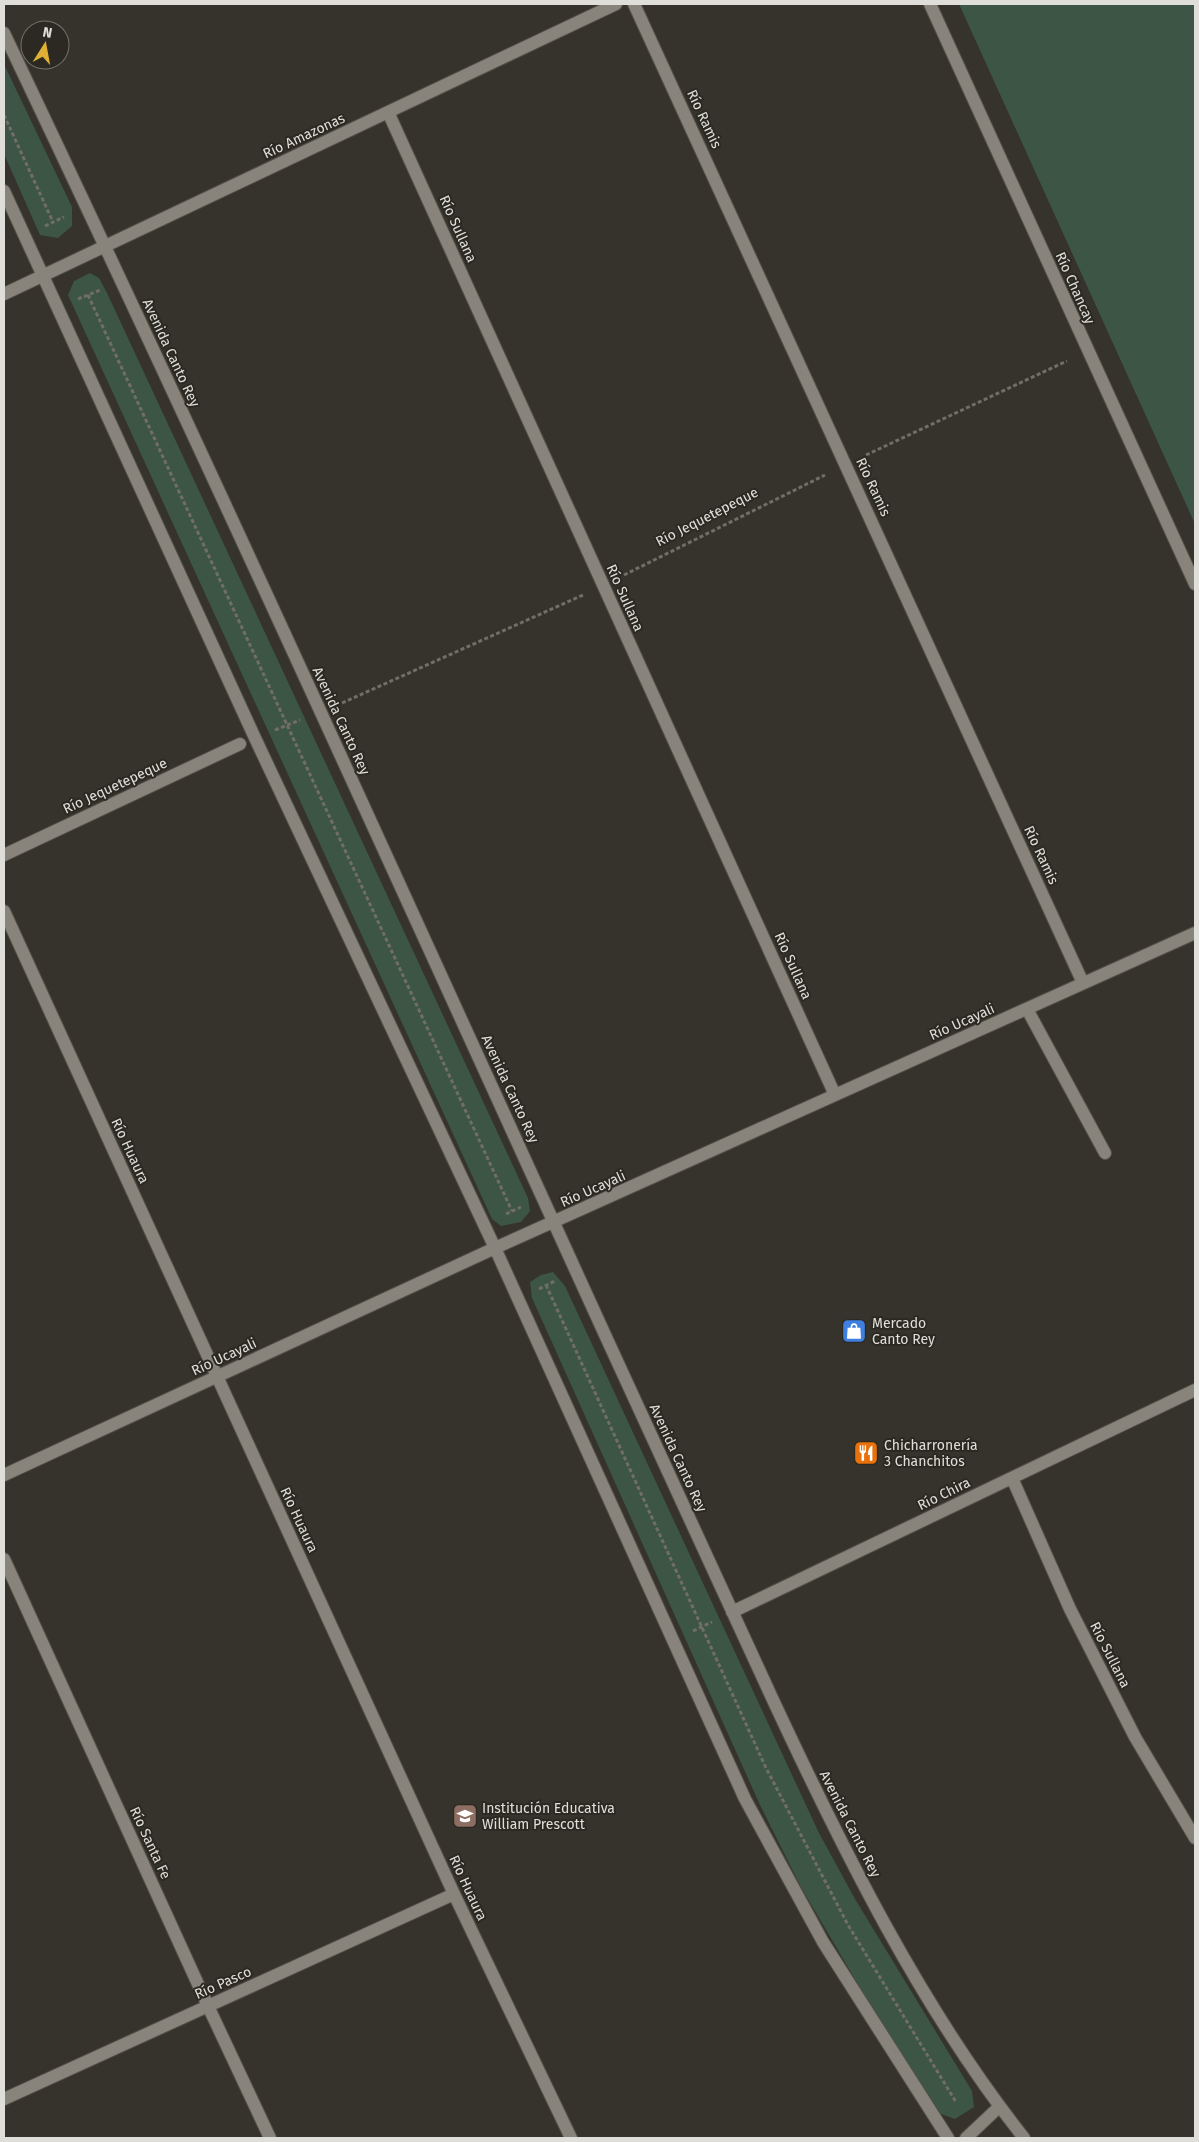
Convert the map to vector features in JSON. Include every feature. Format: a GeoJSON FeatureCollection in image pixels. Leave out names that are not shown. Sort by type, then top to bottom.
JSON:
{"type":"FeatureCollection","features":[{"type":"Feature","properties":{"kind":"street","name":"Río Amazonas"},"geometry":{"type":"LineString","coordinates":[[4,294],[616,4]]}},
{"type":"Feature","properties":{"kind":"street","name":"Río Ramis"},"geometry":{"type":"LineString","coordinates":[[634,4],[1083,983]]}},
{"type":"Feature","properties":{"kind":"street","name":"Río Chancay"},"geometry":{"type":"LineString","coordinates":[[930,4],[1195,584]]}},
{"type":"Feature","properties":{"kind":"street","name":"Avenida Canto Rey"},"geometry":{"type":"LineString","coordinates":[[4,33],[317,702],[732,1612],[836,1833],[928,1998],[999,2107],[1024,2138]]}},
{"type":"Feature","properties":{"kind":"street","name":"Río Sullana"},"geometry":{"type":"LineString","coordinates":[[388,112],[835,1095]]}},
{"type":"Feature","properties":{"kind":"street"},"geometry":{"type":"LineString","coordinates":[[4,192],[255,738],[495,1248],[745,1799],[822,1942],[948,2138]]}},
{"type":"Feature","properties":{"kind":"street","name":"Río Jequetepeque"},"geometry":{"type":"LineString","coordinates":[[4,855],[240,744]]}},
{"type":"Feature","properties":{"kind":"street","name":"Río Huaura"},"geometry":{"type":"LineString","coordinates":[[4,911],[454,1894],[571,2138]]}},
{"type":"Feature","properties":{"kind":"street","name":"Río Ucayali"},"geometry":{"type":"LineString","coordinates":[[4,1475],[495,1248],[1195,933]]}},
{"type":"Feature","properties":{"kind":"street"},"geometry":{"type":"LineString","coordinates":[[1027,1009],[1105,1152]]}},
{"type":"Feature","properties":{"kind":"street","name":"Río Chira"},"geometry":{"type":"LineString","coordinates":[[732,1612],[1195,1390]]}},
{"type":"Feature","properties":{"kind":"street","name":"Río Sullana"},"geometry":{"type":"LineString","coordinates":[[1012,1478],[1070,1609],[1135,1737],[1195,1838]]}},
{"type":"Feature","properties":{"kind":"street","name":"Río Santa Fe"},"geometry":{"type":"LineString","coordinates":[[4,1559],[270,2138]]}},
{"type":"Feature","properties":{"kind":"street","name":"Río Pasco"},"geometry":{"type":"LineString","coordinates":[[4,2099],[454,1894]]}},
{"type":"Feature","properties":{"kind":"street"},"geometry":{"type":"LineString","coordinates":[[966,2138],[999,2107]]}},
{"type":"Feature","properties":{"kind":"path"},"geometry":{"type":"LineString","coordinates":[[4,115],[53,222]]}},
{"type":"Feature","properties":{"kind":"path"},"geometry":{"type":"LineString","coordinates":[[37,230],[71,213]]}},
{"type":"Feature","properties":{"kind":"path"},"geometry":{"type":"LineString","coordinates":[[75,300],[106,287]]}},
{"type":"Feature","properties":{"kind":"path"},"geometry":{"type":"LineString","coordinates":[[88,295],[512,1211]]}},
{"type":"Feature","properties":{"kind":"path","name":"Río Jequetepeque"},"geometry":{"type":"LineString","coordinates":[[338,705],[603,585],[846,464],[1088,351]]}},
{"type":"Feature","properties":{"kind":"path"},"geometry":{"type":"LineString","coordinates":[[268,732],[305,718]]}},
{"type":"Feature","properties":{"kind":"path"},"geometry":{"type":"LineString","coordinates":[[503,1216],[528,1204]]}},
{"type":"Feature","properties":{"kind":"path"},"geometry":{"type":"LineString","coordinates":[[538,1289],[560,1279]]}},
{"type":"Feature","properties":{"kind":"path"},"geometry":{"type":"LineString","coordinates":[[546,1286],[766,1768],[848,1924],[957,2104]]}},
{"type":"Feature","properties":{"kind":"path"},"geometry":{"type":"LineString","coordinates":[[692,1632],[720,1618]]}},
{"type":"Feature","properties":{"kind":"green space"},"geometry":{"type":"Polygon","coordinates":[[[959,4],[1195,4],[1195,524],[959,4]]]}},
{"type":"Feature","properties":{"kind":"green space"},"geometry":{"type":"Polygon","coordinates":[[[4,64],[72,207],[72,226],[58,238],[40,235],[4,154],[4,64]]]}},
{"type":"Feature","properties":{"kind":"green space"},"geometry":{"type":"Polygon","coordinates":[[[90,273],[99,278],[107,293],[528,1198],[530,1211],[521,1222],[501,1226],[492,1219],[68,295],[74,281],[90,273]]]}},
{"type":"Feature","properties":{"kind":"green space"},"geometry":{"type":"Polygon","coordinates":[[[553,1272],[565,1286],[819,1833],[855,1899],[972,2091],[974,2107],[955,2119],[941,2114],[882,2025],[802,1889],[760,1805],[532,1298],[530,1282],[541,1275],[553,1272]]]}},
{"type":"Feature","properties":{"kind":"place","name":"Mercado Canto Rey"},"geometry":{"type":"Point","coordinates":[854,1331]}},
{"type":"Feature","properties":{"kind":"place","name":"Chicharronería 3 Chanchitos"},"geometry":{"type":"Point","coordinates":[866,1453]}},
{"type":"Feature","properties":{"kind":"place","name":"Institución Educativa William Prescott"},"geometry":{"type":"Point","coordinates":[465,1816]}}]}
